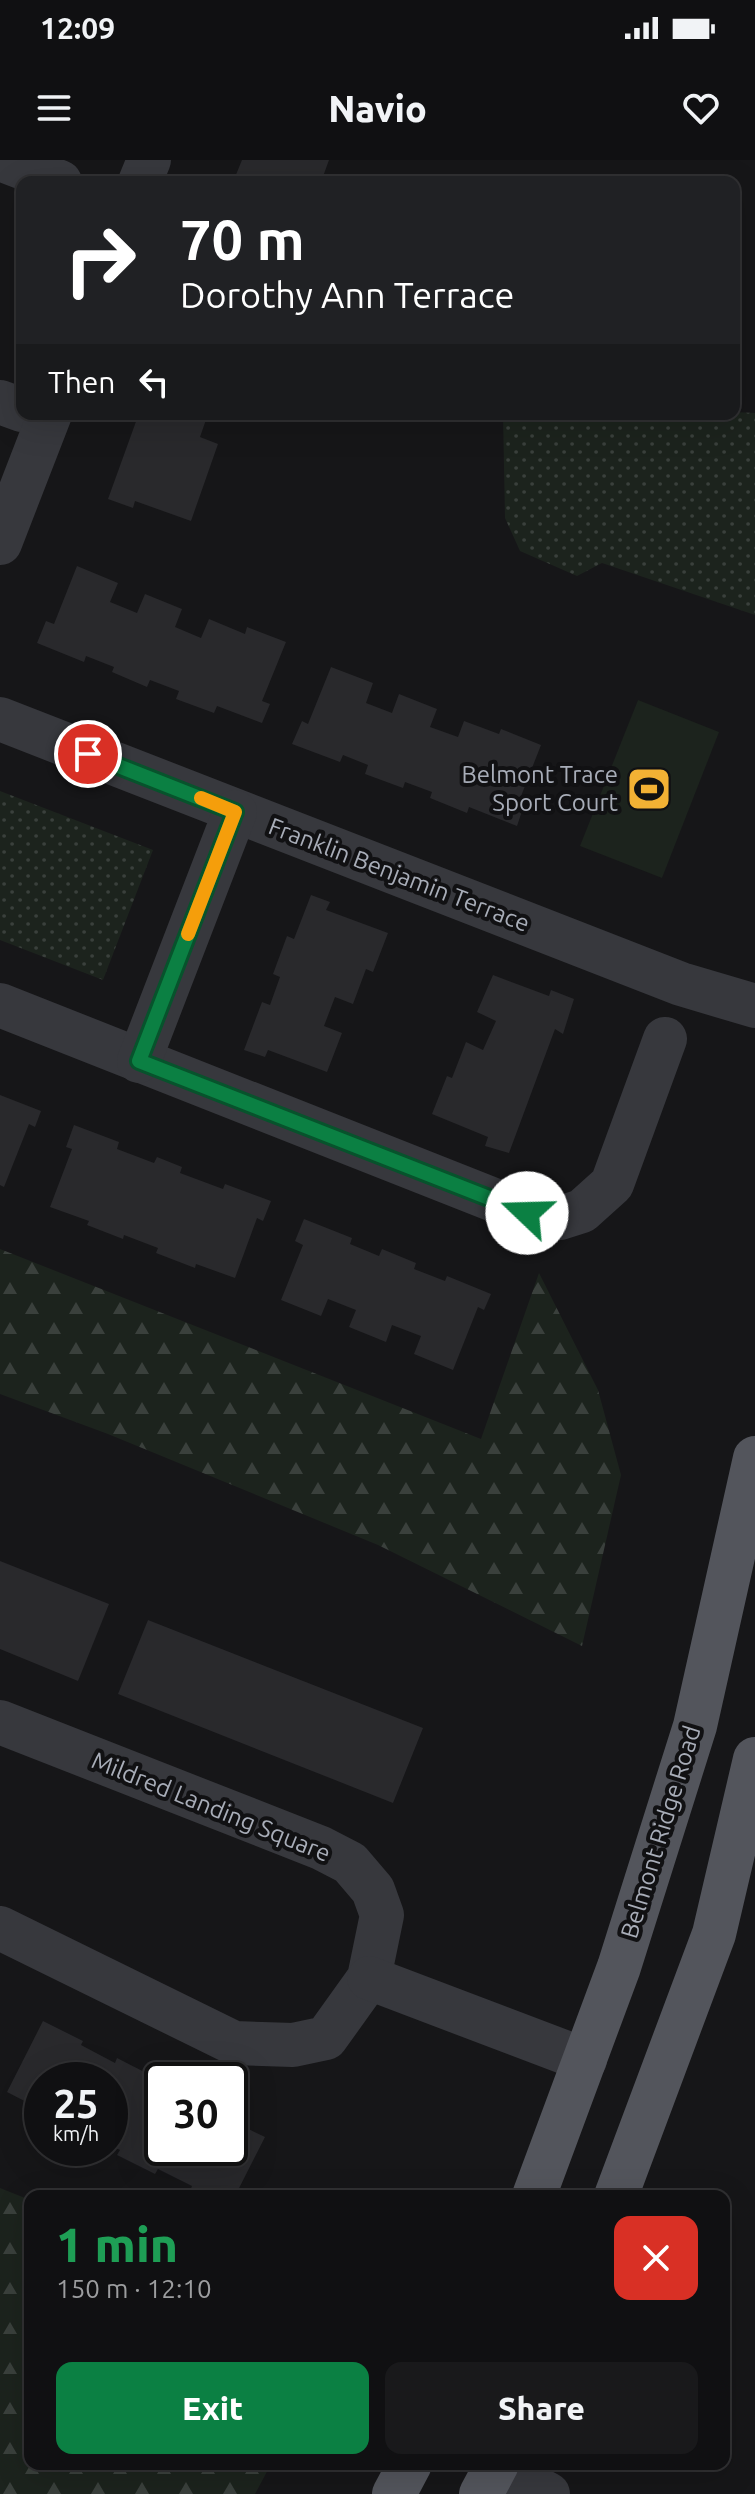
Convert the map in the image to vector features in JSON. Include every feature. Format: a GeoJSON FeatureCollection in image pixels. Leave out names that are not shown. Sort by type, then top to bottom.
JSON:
{"type":"FeatureCollection","features":[{"type":"Feature","properties":{"kind":"main road","name":"Belmont Ridge Road"},"geometry":{"type":"LineString","coordinates":[[536,2190],[619,1967],[695,1726],[755,1458]]}},
{"type":"Feature","properties":{"kind":"main road"},"geometry":{"type":"LineString","coordinates":[[618,2190],[714,1934],[755,1759]]}},
{"type":"Feature","properties":{"kind":"main road"},"geometry":{"type":"LineString","coordinates":[[394,2494],[407,2470]]}},
{"type":"Feature","properties":{"kind":"street"},"geometry":{"type":"LineString","coordinates":[[3,160],[44,176]]}},
{"type":"Feature","properties":{"kind":"street"},"geometry":{"type":"LineString","coordinates":[[0,543],[37,420]]}},
{"type":"Feature","properties":{"kind":"street","name":"Franklin Benjamin Terrace"},"geometry":{"type":"LineString","coordinates":[[0,719],[681,984],[755,1006]]}},
{"type":"Feature","properties":{"kind":"street"},"geometry":{"type":"LineString","coordinates":[[139,1061],[235,812]]}},
{"type":"Feature","properties":{"kind":"street"},"geometry":{"type":"LineString","coordinates":[[0,1005],[527,1213],[560,1218],[582,1211],[612,1184],[665,1039]]}},
{"type":"Feature","properties":{"kind":"street","name":"Mildred Landing Square"},"geometry":{"type":"LineString","coordinates":[[0,1722],[321,1848],[350,1863],[373,1890],[382,1915],[369,1978],[326,2038],[293,2045],[234,2043],[0,1928]]}},
{"type":"Feature","properties":{"kind":"street"},"geometry":{"type":"LineString","coordinates":[[369,1978],[585,2060]]}},
{"type":"Feature","properties":{"kind":"street"},"geometry":{"type":"LineString","coordinates":[[491,2475],[548,2494]]}},
{"type":"Feature","properties":{"kind":"green space"},"geometry":{"type":"Polygon","coordinates":[[[740,412],[755,413],[755,615],[602,563],[577,576],[520,551],[505,518],[503,420],[740,420],[740,412]]]}},
{"type":"Feature","properties":{"kind":"green space","name":"Belmont Trace Sport Court"},"geometry":{"type":"Polygon","coordinates":[[[638,700],[719,732],[662,878],[580,846],[638,700]]]}},
{"type":"Feature","properties":{"kind":"green space"},"geometry":{"type":"Polygon","coordinates":[[[0,791],[153,850],[103,980],[0,940],[0,791]]]}},
{"type":"Feature","properties":{"kind":"green space"},"geometry":{"type":"Polygon","coordinates":[[[0,1249],[481,1439],[539,1273],[598,1390],[621,1475],[582,1646],[378,1545],[108,1434],[0,1394],[0,1249]]]}},
{"type":"Feature","properties":{"kind":"green space"},"geometry":{"type":"Polygon","coordinates":[[[0,2188],[24,2198],[24,2470],[268,2470],[255,2494],[0,2494],[0,2188]]]}},
{"type":"Feature","properties":{"kind":"building"},"geometry":{"type":"Polygon","coordinates":[[[242,160],[329,160],[323,176],[235,176],[242,160]]]}},
{"type":"Feature","properties":{"kind":"building"},"geometry":{"type":"Polygon","coordinates":[[[137,420],[206,420],[200,437],[218,444],[191,521],[135,501],[133,508],[108,499],[137,420]]]}},
{"type":"Feature","properties":{"kind":"building"},"geometry":{"type":"Polygon","coordinates":[[[77,566],[118,583],[110,602],[137,613],[145,594],[182,609],[175,627],[201,638],[209,619],[245,634],[247,627],[286,642],[262,701],[270,704],[262,723],[217,706],[214,713],[176,699],[179,691],[150,680],[147,687],[112,672],[114,667],[86,656],[84,662],[37,643],[46,621],[54,624],[77,566]]]}},
{"type":"Feature","properties":{"kind":"building"},"geometry":{"type":"Polygon","coordinates":[[[331,667],[373,683],[366,703],[392,713],[399,694],[437,709],[430,727],[458,737],[464,721],[499,734],[501,729],[541,745],[516,809],[522,811],[517,826],[469,807],[467,813],[430,798],[432,792],[405,782],[403,788],[365,774],[368,765],[343,755],[340,762],[292,744],[302,721],[308,724],[331,667]]]}},
{"type":"Feature","properties":{"kind":"building"},"geometry":{"type":"Polygon","coordinates":[[[311,895],[330,902],[326,910],[388,933],[373,972],[366,969],[353,1004],[335,997],[324,1026],[342,1033],[327,1072],[268,1050],[265,1057],[244,1050],[262,1002],[270,1005],[280,977],[273,974],[287,936],[294,939],[311,895]]]}},
{"type":"Feature","properties":{"kind":"building"},"geometry":{"type":"Polygon","coordinates":[[[493,975],[549,996],[551,990],[574,999],[563,1034],[555,1029],[509,1153],[485,1146],[488,1137],[432,1114],[447,1076],[452,1078],[466,1042],[483,1050],[496,1021],[477,1012],[493,975]]]}},
{"type":"Feature","properties":{"kind":"building"},"geometry":{"type":"Polygon","coordinates":[[[0,1095],[41,1111],[35,1127],[29,1124],[4,1187],[0,1185],[0,1095]]]}},
{"type":"Feature","properties":{"kind":"building"},"geometry":{"type":"Polygon","coordinates":[[[74,1125],[119,1142],[117,1149],[154,1163],[157,1157],[182,1167],[180,1173],[223,1189],[225,1184],[271,1201],[263,1221],[257,1218],[235,1278],[196,1264],[195,1268],[156,1253],[158,1248],[124,1235],[123,1239],[87,1225],[89,1221],[50,1207],[72,1149],[66,1147],[74,1125]]]}},
{"type":"Feature","properties":{"kind":"building"},"geometry":{"type":"Polygon","coordinates":[[[304,1219],[352,1238],[350,1244],[379,1256],[382,1249],[416,1263],[414,1269],[445,1281],[447,1276],[491,1294],[484,1310],[478,1307],[453,1370],[414,1354],[421,1336],[392,1325],[386,1342],[349,1327],[356,1310],[328,1299],[321,1316],[281,1300],[303,1245],[295,1241],[304,1219]]]}},
{"type":"Feature","properties":{"kind":"building"},"geometry":{"type":"Polygon","coordinates":[[[0,1561],[109,1604],[78,1681],[0,1649],[0,1561]]]}},
{"type":"Feature","properties":{"kind":"building"},"geometry":{"type":"Polygon","coordinates":[[[148,1620],[423,1728],[393,1803],[118,1694],[148,1620]]]}},
{"type":"Feature","properties":{"kind":"building"},"geometry":{"type":"Polygon","coordinates":[[[43,2021],[83,2041],[81,2045],[113,2062],[24,2062],[24,2101],[7,2092],[43,2021]]]}},
{"type":"Feature","properties":{"kind":"building"},"geometry":{"type":"Polygon","coordinates":[[[128,2064],[144,2072],[144,2166],[248,2166],[248,2129],[265,2137],[238,2190],[190,2190],[192,2186],[158,2169],[155,2174],[128,2160],[128,2064]]]}},
{"type":"Feature","properties":{"kind":"slow traffic"},"geometry":{"type":"LineString","coordinates":[[188,934],[235,812],[201,798]]}},
{"type":"Feature","properties":{"kind":"place","name":"Belmont Trace Sport Court"},"geometry":{"type":"Point","coordinates":[649,789]}},
{"type":"Feature","properties":{"kind":"route"},"geometry":{"type":"LineString","coordinates":[[88,754],[235,812],[139,1061],[527,1213]]}}]}
